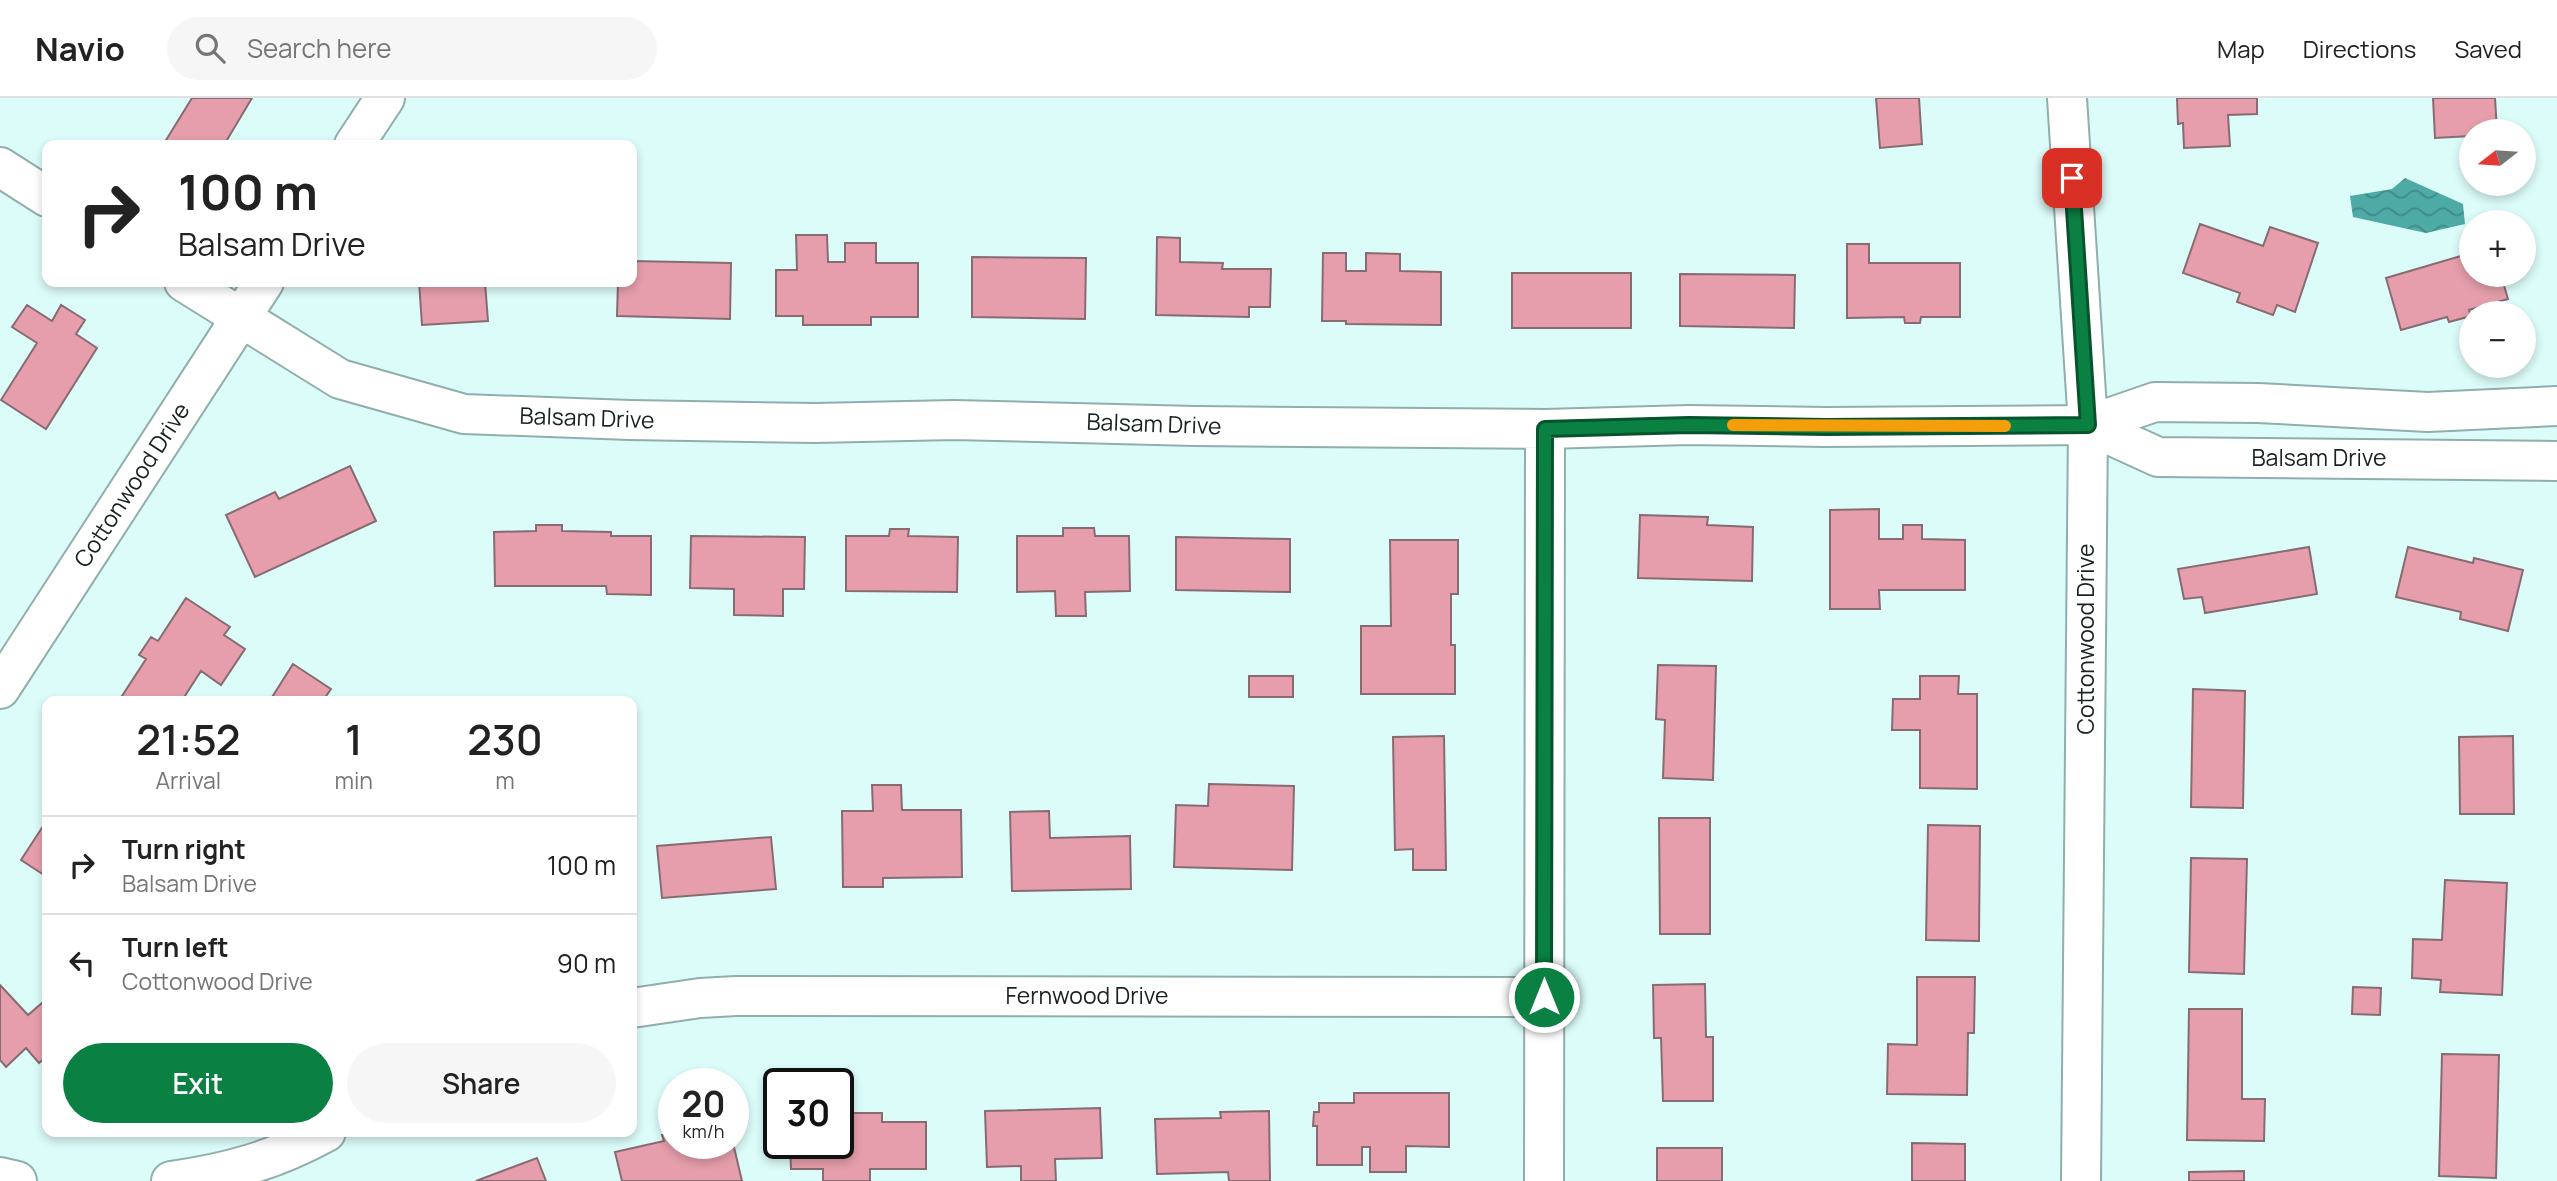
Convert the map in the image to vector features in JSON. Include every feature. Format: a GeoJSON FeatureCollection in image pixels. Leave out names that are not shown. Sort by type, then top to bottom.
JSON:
{"type":"FeatureCollection","features":[{"type":"Feature","properties":{"kind":"street"},"geometry":{"type":"LineString","coordinates":[[357,140],[385,98]]}},
{"type":"Feature","properties":{"kind":"street","name":"Cottonwood Drive"},"geometry":{"type":"LineString","coordinates":[[2067,98],[2088,425],[2081,1181]]}},
{"type":"Feature","properties":{"kind":"street"},"geometry":{"type":"LineString","coordinates":[[0,167],[42,194]]}},
{"type":"Feature","properties":{"kind":"street","name":"Balsam Drive"},"geometry":{"type":"LineString","coordinates":[[192,287],[340,379],[464,414],[815,423],[1034,420],[1195,426],[1545,429],[1689,425],[2088,425],[2155,402],[2258,403],[2428,412],[2557,406]]}},
{"type":"Feature","properties":{"kind":"street","name":"Cottonwood Drive"},"geometry":{"type":"LineString","coordinates":[[0,690],[261,287]]}},
{"type":"Feature","properties":{"kind":"street","name":"Balsam Drive"},"geometry":{"type":"LineString","coordinates":[[2088,425],[2158,457],[2557,461]]}},
{"type":"Feature","properties":{"kind":"street"},"geometry":{"type":"LineString","coordinates":[[1544,1181],[1545,429]]}},
{"type":"Feature","properties":{"kind":"street","name":"Fernwood Drive"},"geometry":{"type":"LineString","coordinates":[[637,1007],[736,996],[1544,997]]}},
{"type":"Feature","properties":{"kind":"street"},"geometry":{"type":"LineString","coordinates":[[171,1181],[210,1176],[262,1163],[317,1137]]}},
{"type":"Feature","properties":{"kind":"street"},"geometry":{"type":"LineString","coordinates":[[0,1177],[17,1181]]}},
{"type":"Feature","properties":{"kind":"water"},"geometry":{"type":"Polygon","coordinates":[[[2405,178],[2463,204],[2464,210],[2459,210],[2459,225],[2426,233],[2353,217],[2350,196],[2392,189],[2405,178]]]}},
{"type":"Feature","properties":{"kind":"building"},"geometry":{"type":"Polygon","coordinates":[[[192,98],[252,98],[227,140],[166,140],[192,98]]]}},
{"type":"Feature","properties":{"kind":"building"},"geometry":{"type":"Polygon","coordinates":[[[1876,98],[1919,98],[1922,144],[1880,148],[1876,98]]]}},
{"type":"Feature","properties":{"kind":"building"},"geometry":{"type":"Polygon","coordinates":[[[2177,98],[2257,98],[2257,114],[2228,115],[2230,146],[2184,148],[2183,123],[2178,124],[2177,98]]]}},
{"type":"Feature","properties":{"kind":"building"},"geometry":{"type":"Polygon","coordinates":[[[2433,98],[2495,98],[2496,119],[2459,119],[2459,137],[2435,138],[2433,98]]]}},
{"type":"Feature","properties":{"kind":"building"},"geometry":{"type":"Polygon","coordinates":[[[2200,224],[2263,246],[2270,227],[2318,243],[2295,312],[2277,305],[2273,315],[2237,302],[2240,293],[2183,273],[2200,224]]]}},
{"type":"Feature","properties":{"kind":"building"},"geometry":{"type":"Polygon","coordinates":[[[796,235],[827,235],[828,262],[845,262],[845,243],[876,243],[876,263],[918,263],[918,317],[871,317],[871,325],[803,325],[803,316],[776,316],[776,270],[797,270],[796,235]]]}},
{"type":"Feature","properties":{"kind":"building"},"geometry":{"type":"Polygon","coordinates":[[[1157,237],[1180,238],[1180,262],[1223,263],[1222,269],[1271,269],[1270,307],[1249,307],[1249,317],[1156,315],[1157,237]]]}},
{"type":"Feature","properties":{"kind":"building"},"geometry":{"type":"Polygon","coordinates":[[[1847,244],[1869,244],[1869,263],[1960,263],[1960,317],[1921,317],[1920,323],[1905,323],[1904,317],[1847,318],[1847,244]]]}},
{"type":"Feature","properties":{"kind":"building"},"geometry":{"type":"Polygon","coordinates":[[[1323,253],[1346,253],[1346,271],[1366,271],[1366,253],[1400,254],[1400,271],[1441,272],[1441,325],[1346,324],[1346,321],[1322,321],[1323,253]]]}},
{"type":"Feature","properties":{"kind":"building"},"geometry":{"type":"Polygon","coordinates":[[[972,257],[1086,258],[1085,319],[972,317],[972,257]]]}},
{"type":"Feature","properties":{"kind":"building"},"geometry":{"type":"Polygon","coordinates":[[[2459,257],[2459,287],[2504,287],[2508,299],[2459,301],[2459,319],[2449,322],[2447,317],[2401,330],[2386,278],[2459,257]]]}},
{"type":"Feature","properties":{"kind":"building"},"geometry":{"type":"Polygon","coordinates":[[[637,261],[731,263],[730,319],[617,316],[618,287],[637,287],[637,261]]]}},
{"type":"Feature","properties":{"kind":"building"},"geometry":{"type":"Polygon","coordinates":[[[1512,273],[1631,273],[1631,328],[1512,328],[1512,273]]]}},
{"type":"Feature","properties":{"kind":"building"},"geometry":{"type":"Polygon","coordinates":[[[1680,274],[1795,275],[1794,328],[1680,326],[1680,274]]]}},
{"type":"Feature","properties":{"kind":"building"},"geometry":{"type":"Polygon","coordinates":[[[419,287],[485,287],[488,321],[422,325],[419,287]]]}},
{"type":"Feature","properties":{"kind":"building"},"geometry":{"type":"Polygon","coordinates":[[[27,305],[52,321],[61,305],[85,320],[76,334],[97,348],[46,429],[1,400],[37,343],[12,327],[27,305]]]}},
{"type":"Feature","properties":{"kind":"building"},"geometry":{"type":"Polygon","coordinates":[[[350,466],[376,521],[255,577],[226,515],[275,492],[279,499],[350,466]]]}},
{"type":"Feature","properties":{"kind":"building"},"geometry":{"type":"Polygon","coordinates":[[[1879,509],[1879,539],[1903,539],[1903,525],[1922,525],[1922,539],[1965,540],[1965,590],[1879,590],[1880,609],[1830,609],[1830,510],[1879,509]]]}},
{"type":"Feature","properties":{"kind":"building"},"geometry":{"type":"Polygon","coordinates":[[[1640,515],[1708,517],[1707,525],[1753,527],[1752,581],[1638,578],[1640,515]]]}},
{"type":"Feature","properties":{"kind":"building"},"geometry":{"type":"Polygon","coordinates":[[[536,525],[562,525],[562,531],[611,532],[611,536],[651,536],[651,595],[607,594],[606,586],[495,586],[494,532],[536,531],[536,525]]]}},
{"type":"Feature","properties":{"kind":"building"},"geometry":{"type":"Polygon","coordinates":[[[1063,528],[1094,528],[1095,536],[1129,536],[1130,591],[1085,592],[1086,616],[1056,616],[1055,591],[1017,592],[1017,536],[1063,536],[1063,528]]]}},
{"type":"Feature","properties":{"kind":"building"},"geometry":{"type":"Polygon","coordinates":[[[890,529],[909,529],[908,536],[958,537],[957,592],[846,591],[846,536],[889,536],[890,529]]]}},
{"type":"Feature","properties":{"kind":"building"},"geometry":{"type":"Polygon","coordinates":[[[691,536],[805,537],[804,589],[783,589],[783,616],[734,615],[734,589],[690,588],[691,536]]]}},
{"type":"Feature","properties":{"kind":"building"},"geometry":{"type":"Polygon","coordinates":[[[1176,537],[1290,539],[1290,592],[1176,590],[1176,537]]]}},
{"type":"Feature","properties":{"kind":"building"},"geometry":{"type":"Polygon","coordinates":[[[1390,540],[1458,540],[1458,594],[1451,594],[1455,694],[1361,694],[1361,626],[1391,626],[1390,540]]]}},
{"type":"Feature","properties":{"kind":"building"},"geometry":{"type":"Polygon","coordinates":[[[2309,547],[2317,594],[2205,613],[2202,597],[2184,599],[2178,569],[2309,547]]]}},
{"type":"Feature","properties":{"kind":"building"},"geometry":{"type":"Polygon","coordinates":[[[2408,547],[2473,563],[2474,558],[2523,570],[2508,631],[2460,619],[2461,612],[2396,597],[2408,547]]]}},
{"type":"Feature","properties":{"kind":"building"},"geometry":{"type":"Polygon","coordinates":[[[186,598],[230,627],[224,635],[245,649],[221,685],[201,671],[185,696],[122,696],[146,659],[139,655],[151,637],[158,641],[186,598]]]}},
{"type":"Feature","properties":{"kind":"building"},"geometry":{"type":"Polygon","coordinates":[[[293,664],[331,689],[326,696],[273,696],[293,664]]]}},
{"type":"Feature","properties":{"kind":"building"},"geometry":{"type":"Polygon","coordinates":[[[1658,665],[1716,666],[1713,780],[1663,778],[1665,720],[1656,719],[1658,665]]]}},
{"type":"Feature","properties":{"kind":"building"},"geometry":{"type":"Polygon","coordinates":[[[1249,676],[1293,676],[1293,697],[1249,697],[1249,676]]]}},
{"type":"Feature","properties":{"kind":"building"},"geometry":{"type":"Polygon","coordinates":[[[1920,676],[1959,676],[1958,694],[1977,694],[1977,789],[1920,788],[1920,730],[1892,730],[1893,699],[1920,699],[1920,676]]]}},
{"type":"Feature","properties":{"kind":"building"},"geometry":{"type":"Polygon","coordinates":[[[2193,689],[2245,691],[2243,808],[2191,807],[2193,689]]]}},
{"type":"Feature","properties":{"kind":"building"},"geometry":{"type":"Polygon","coordinates":[[[1444,736],[1446,870],[1413,870],[1413,849],[1395,850],[1393,737],[1444,736]]]}},
{"type":"Feature","properties":{"kind":"building"},"geometry":{"type":"Polygon","coordinates":[[[2513,736],[2514,814],[2460,814],[2459,737],[2513,736]]]}},
{"type":"Feature","properties":{"kind":"building"},"geometry":{"type":"Polygon","coordinates":[[[1209,784],[1294,786],[1292,870],[1174,867],[1176,805],[1208,806],[1209,784]]]}},
{"type":"Feature","properties":{"kind":"building"},"geometry":{"type":"Polygon","coordinates":[[[872,785],[901,785],[902,810],[961,810],[962,877],[883,878],[883,887],[843,887],[842,811],[873,811],[872,785]]]}},
{"type":"Feature","properties":{"kind":"building"},"geometry":{"type":"Polygon","coordinates":[[[1049,811],[1050,838],[1130,836],[1131,889],[1012,891],[1010,812],[1049,811]]]}},
{"type":"Feature","properties":{"kind":"building"},"geometry":{"type":"Polygon","coordinates":[[[1659,818],[1710,818],[1710,934],[1660,934],[1659,818]]]}},
{"type":"Feature","properties":{"kind":"building"},"geometry":{"type":"Polygon","coordinates":[[[1928,825],[1980,826],[1979,941],[1926,940],[1928,825]]]}},
{"type":"Feature","properties":{"kind":"building"},"geometry":{"type":"Polygon","coordinates":[[[42,828],[42,874],[21,860],[42,828]]]}},
{"type":"Feature","properties":{"kind":"building"},"geometry":{"type":"Polygon","coordinates":[[[771,837],[776,889],[662,898],[657,846],[771,837]]]}},
{"type":"Feature","properties":{"kind":"building"},"geometry":{"type":"Polygon","coordinates":[[[2191,858],[2247,859],[2244,974],[2189,972],[2191,858]]]}},
{"type":"Feature","properties":{"kind":"building"},"geometry":{"type":"Polygon","coordinates":[[[2445,880],[2507,883],[2502,995],[2440,992],[2441,980],[2412,978],[2413,939],[2442,940],[2445,880]]]}},
{"type":"Feature","properties":{"kind":"building"},"geometry":{"type":"Polygon","coordinates":[[[1917,977],[1975,977],[1974,1033],[1968,1033],[1967,1095],[1887,1094],[1888,1044],[1917,1045],[1917,977]]]}},
{"type":"Feature","properties":{"kind":"building"},"geometry":{"type":"Polygon","coordinates":[[[1705,984],[1706,1037],[1713,1037],[1713,1101],[1663,1101],[1661,1038],[1654,1038],[1653,985],[1705,984]]]}},
{"type":"Feature","properties":{"kind":"building"},"geometry":{"type":"Polygon","coordinates":[[[0,985],[28,1015],[42,1003],[42,1060],[39,1063],[26,1048],[6,1067],[0,1060],[0,985]]]}},
{"type":"Feature","properties":{"kind":"building"},"geometry":{"type":"Polygon","coordinates":[[[2353,987],[2381,988],[2380,1015],[2352,1014],[2353,987]]]}},
{"type":"Feature","properties":{"kind":"building"},"geometry":{"type":"Polygon","coordinates":[[[2189,1009],[2242,1009],[2242,1099],[2265,1099],[2264,1141],[2187,1140],[2189,1009]]]}},
{"type":"Feature","properties":{"kind":"building"},"geometry":{"type":"Polygon","coordinates":[[[2442,1054],[2499,1055],[2496,1178],[2439,1176],[2442,1054]]]}},
{"type":"Feature","properties":{"kind":"building"},"geometry":{"type":"Polygon","coordinates":[[[1354,1093],[1449,1093],[1449,1147],[1406,1146],[1406,1172],[1370,1172],[1370,1147],[1362,1147],[1362,1165],[1317,1165],[1317,1126],[1313,1126],[1314,1112],[1319,1112],[1319,1103],[1354,1103],[1354,1093]]]}},
{"type":"Feature","properties":{"kind":"building"},"geometry":{"type":"Polygon","coordinates":[[[1100,1108],[1102,1158],[1055,1159],[1056,1181],[1021,1181],[1021,1166],[987,1167],[985,1111],[1100,1108]]]}},
{"type":"Feature","properties":{"kind":"building"},"geometry":{"type":"Polygon","coordinates":[[[1269,1111],[1270,1181],[1229,1181],[1228,1172],[1157,1174],[1155,1119],[1221,1118],[1220,1112],[1269,1111]]]}},
{"type":"Feature","properties":{"kind":"building"},"geometry":{"type":"Polygon","coordinates":[[[854,1113],[882,1113],[882,1122],[926,1122],[926,1169],[870,1169],[870,1181],[823,1181],[823,1169],[791,1169],[791,1159],[854,1159],[854,1113]]]}},
{"type":"Feature","properties":{"kind":"building"},"geometry":{"type":"Polygon","coordinates":[[[658,1142],[658,1159],[737,1159],[742,1181],[622,1181],[615,1152],[658,1142]]]}},
{"type":"Feature","properties":{"kind":"building"},"geometry":{"type":"Polygon","coordinates":[[[1912,1143],[1965,1144],[1965,1181],[1912,1181],[1912,1143]]]}},
{"type":"Feature","properties":{"kind":"building"},"geometry":{"type":"Polygon","coordinates":[[[1657,1148],[1722,1148],[1722,1181],[1657,1181],[1657,1148]]]}},
{"type":"Feature","properties":{"kind":"building"},"geometry":{"type":"Polygon","coordinates":[[[537,1158],[546,1181],[476,1181],[537,1158]]]}},
{"type":"Feature","properties":{"kind":"building"},"geometry":{"type":"Polygon","coordinates":[[[2244,1171],[2244,1181],[2189,1181],[2189,1172],[2244,1171]]]}},
{"type":"Feature","properties":{"kind":"slow traffic"},"geometry":{"type":"LineString","coordinates":[[1733,425],[2005,426]]}},
{"type":"Feature","properties":{"kind":"route"},"geometry":{"type":"LineString","coordinates":[[1544,997],[1545,429],[1689,425],[2088,425],[2072,178]]}}]}
